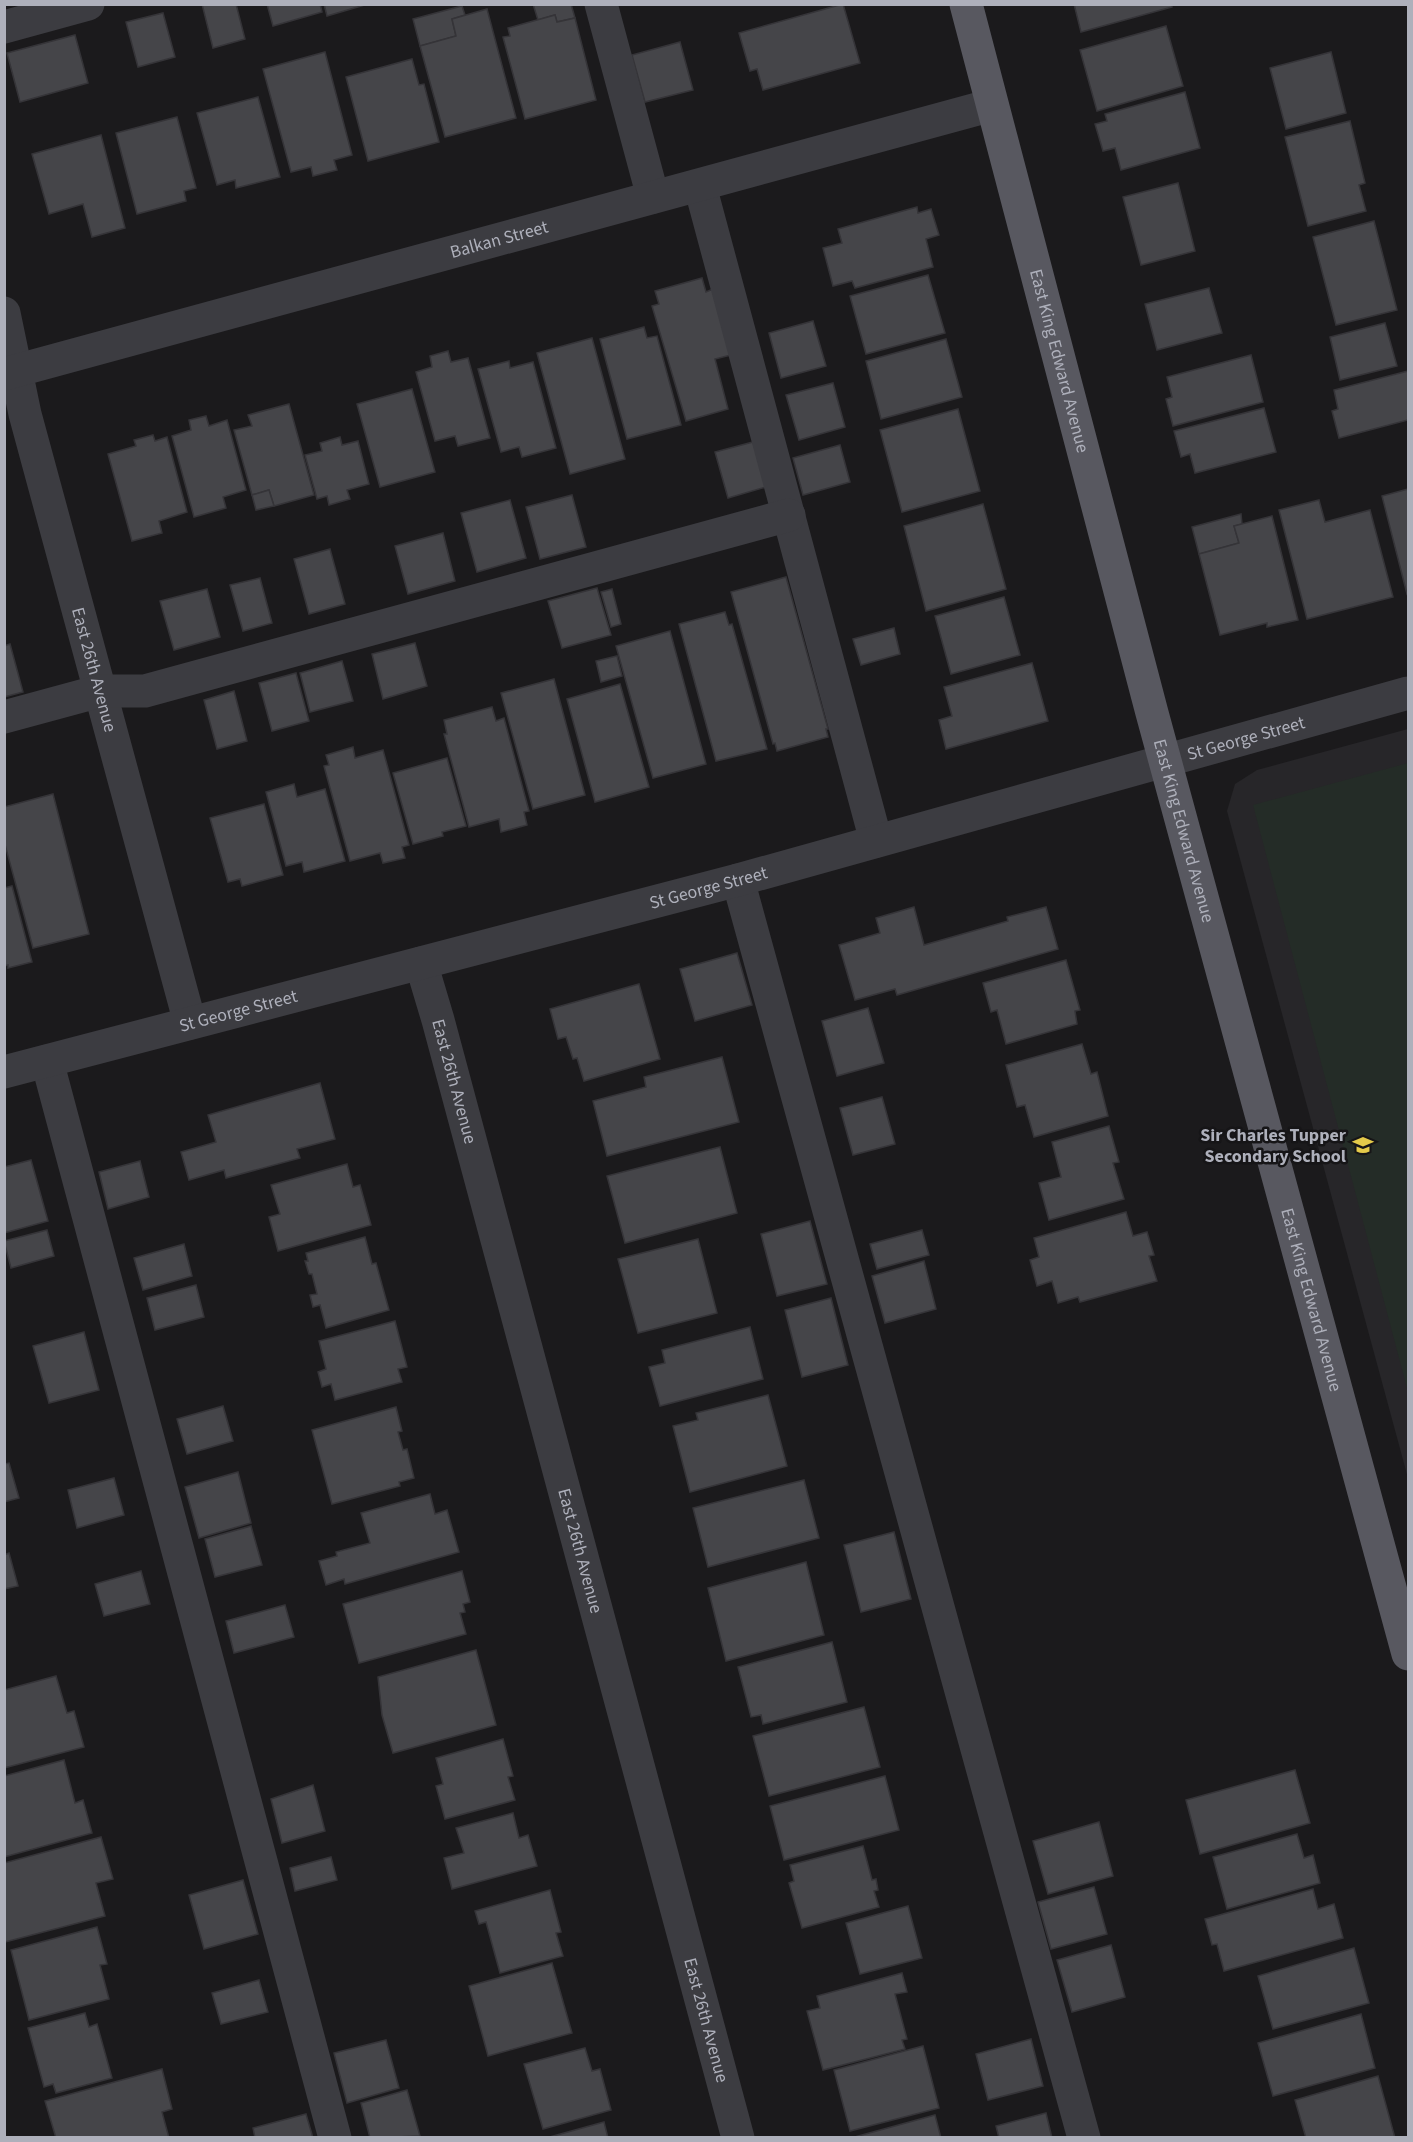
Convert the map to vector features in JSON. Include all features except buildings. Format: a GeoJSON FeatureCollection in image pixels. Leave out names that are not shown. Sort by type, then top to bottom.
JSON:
{"type":"FeatureCollection","features":[{"type":"Feature","properties":{"kind":"main road","name":"East King Edward Avenue"},"geometry":{"type":"LineString","coordinates":[[966,4],[1164,760],[1408,1654]]}},
{"type":"Feature","properties":{"kind":"street"},"geometry":{"type":"LineString","coordinates":[[4,27],[88,4]]}},
{"type":"Feature","properties":{"kind":"street"},"geometry":{"type":"LineString","coordinates":[[601,4],[653,198]]}},
{"type":"Feature","properties":{"kind":"street","name":"Balkan Street"},"geometry":{"type":"LineString","coordinates":[[10,372],[992,105]]}},
{"type":"Feature","properties":{"kind":"street"},"geometry":{"type":"LineString","coordinates":[[700,186],[876,842]]}},
{"type":"Feature","properties":{"kind":"street","name":"East 26th Avenue"},"geometry":{"type":"LineString","coordinates":[[4,313],[10,372],[28,425],[190,1023]]}},
{"type":"Feature","properties":{"kind":"street"},"geometry":{"type":"LineString","coordinates":[[4,717],[100,691],[145,691],[789,515]]}},
{"type":"Feature","properties":{"kind":"street","name":"St George Street"},"geometry":{"type":"LineString","coordinates":[[4,1072],[738,880],[1408,693]]}},
{"type":"Feature","properties":{"kind":"street"},"geometry":{"type":"LineString","coordinates":[[738,880],[1084,2138]]}},
{"type":"Feature","properties":{"kind":"street","name":"East 26th Avenue"},"geometry":{"type":"LineString","coordinates":[[421,963],[738,2138]]}},
{"type":"Feature","properties":{"kind":"street"},"geometry":{"type":"LineString","coordinates":[[47,1061],[335,2138]]}},
{"type":"Feature","properties":{"kind":"shaded area","name":"Sir Charles Tupper Secondary School"},"geometry":{"type":"Polygon","coordinates":[[[1408,729],[1408,1478],[1227,811],[1235,784],[1257,770],[1408,729]]]}},
{"type":"Feature","properties":{"kind":"shaded area","name":"Sir Charles Tupper Secondary School"},"geometry":{"type":"Polygon","coordinates":[[[1408,763],[1408,1392],[1253,805],[1408,763]]]}},
{"type":"Feature","properties":{"kind":"place","name":"Sir Charles Tupper Secondary School"},"geometry":{"type":"Point","coordinates":[1363,1145]}}]}
